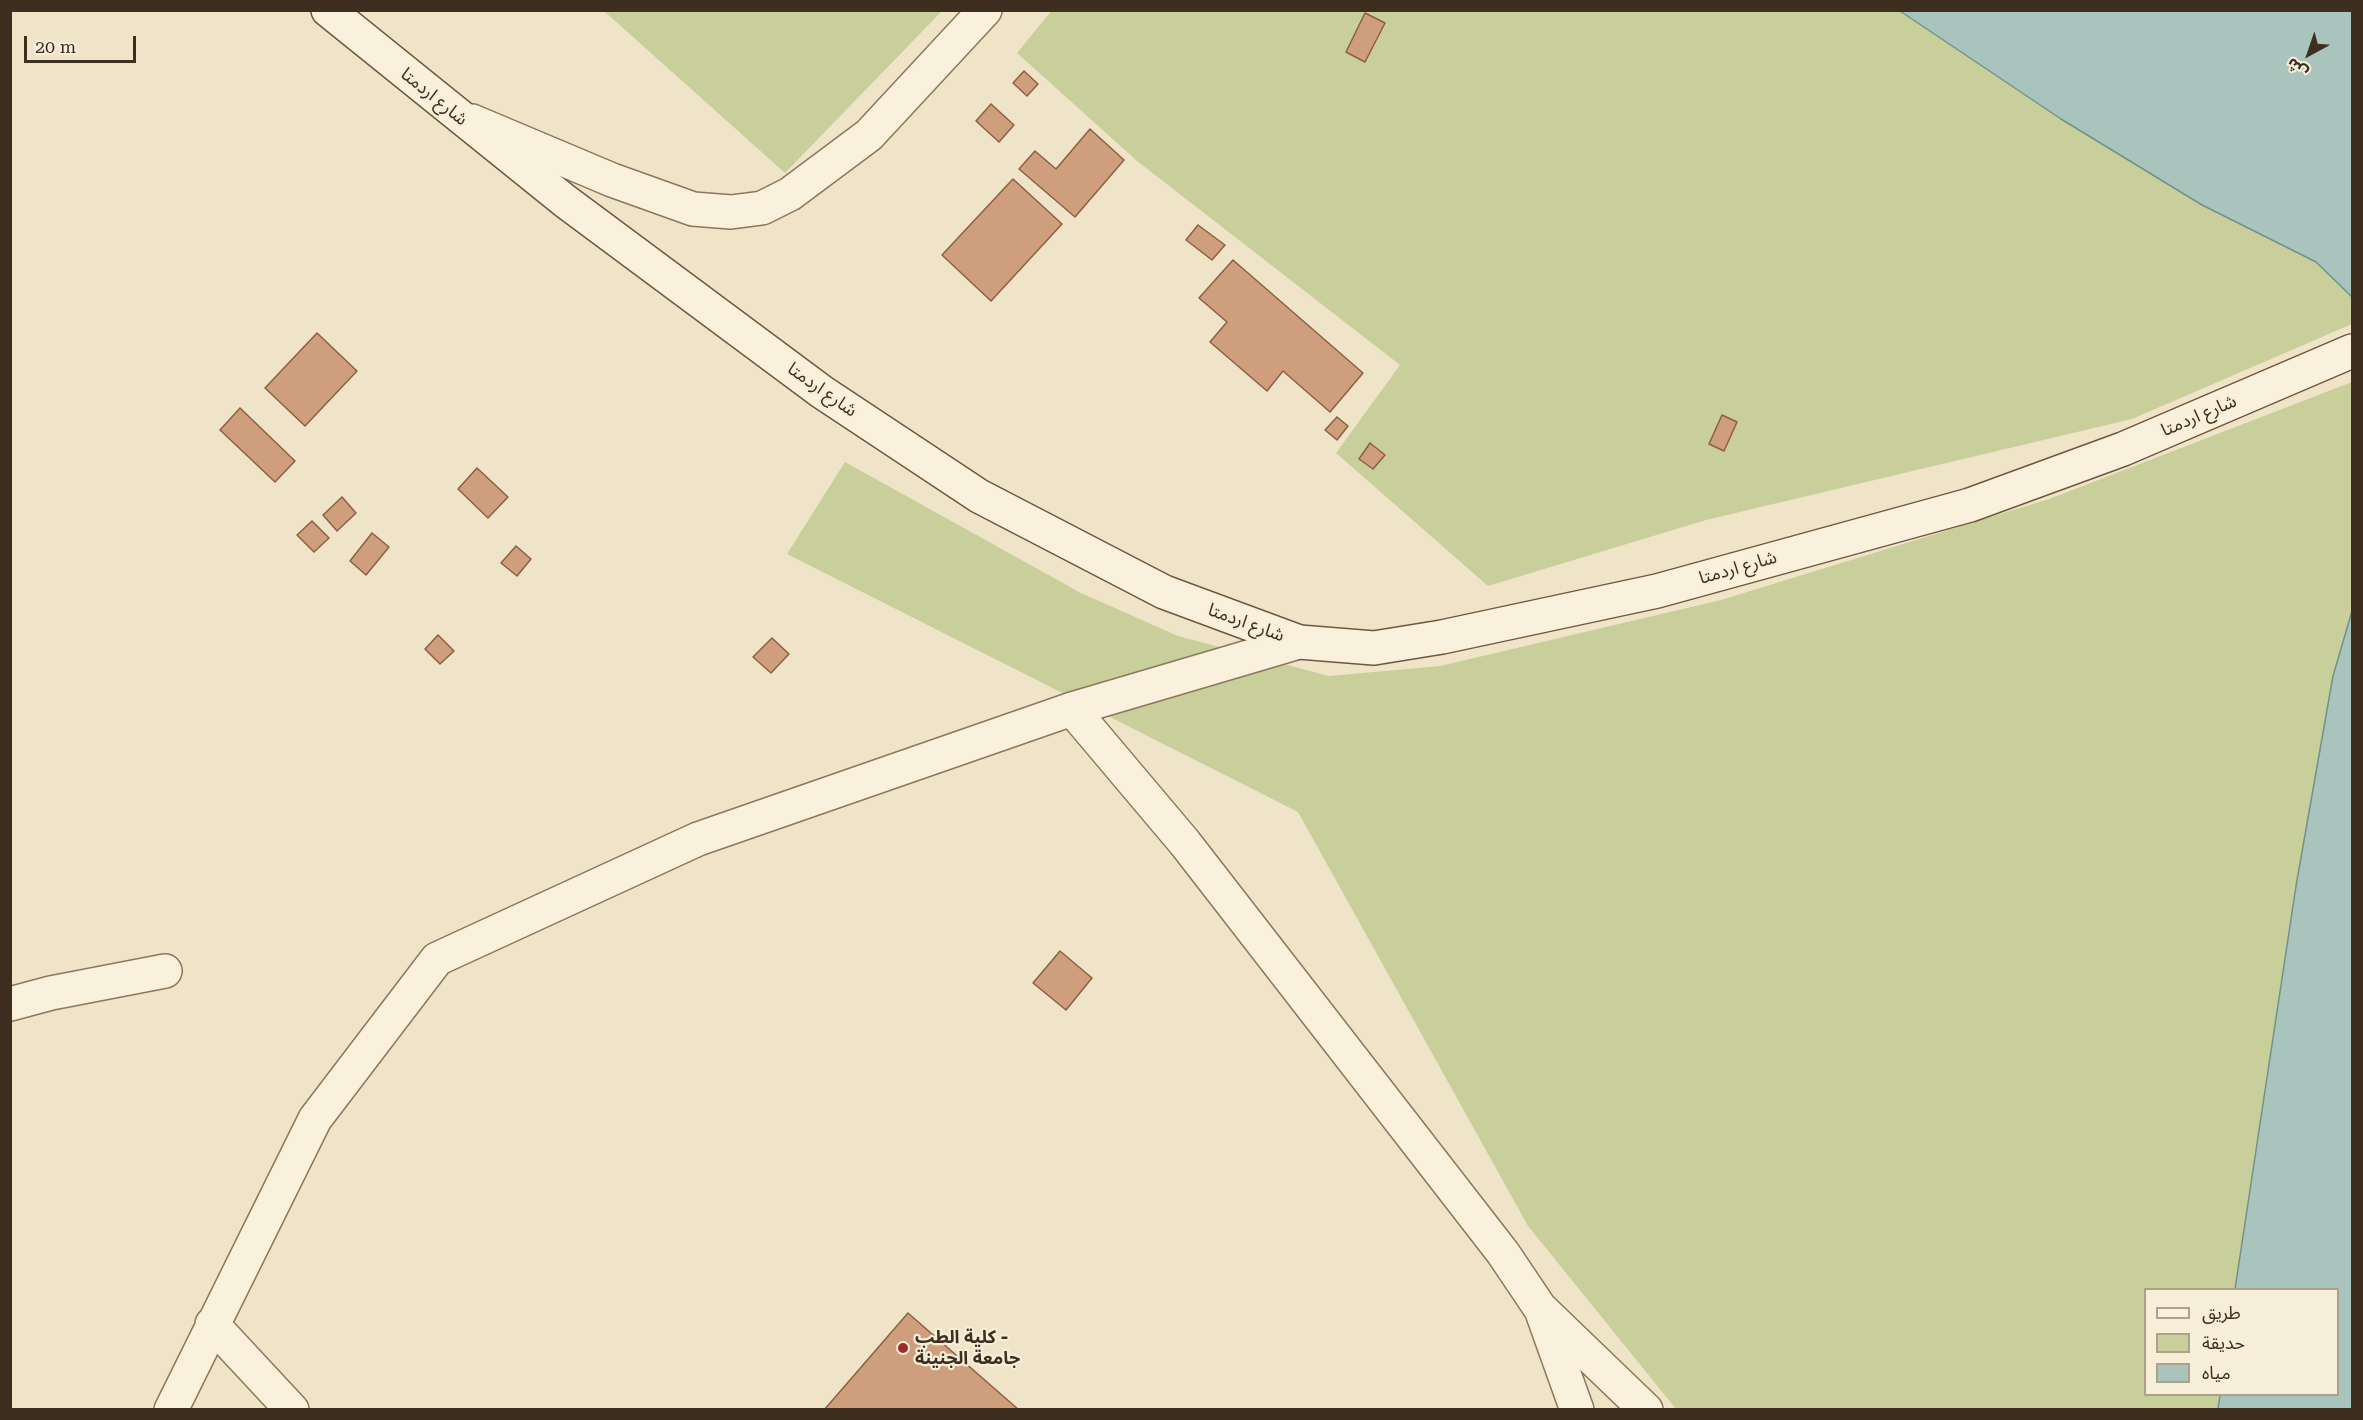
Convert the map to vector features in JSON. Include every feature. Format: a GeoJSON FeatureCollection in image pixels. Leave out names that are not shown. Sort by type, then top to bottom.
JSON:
{"type":"FeatureCollection","features":[{"type":"Feature","properties":{"kind":"street","name":"شارع اردمتا"},"geometry":{"type":"LineString","coordinates":[[328,10],[565,201],[822,392],[979,496],[1164,592],[1299,642],[1374,648],[1442,637],[1657,591],[1970,505],[2123,449],[2352,351]]}},
{"type":"Feature","properties":{"kind":"street"},"geometry":{"type":"LineString","coordinates":[[456,115],[612,180],[693,210],[731,212],[762,208],[790,194],[869,135],[985,10]]}},
{"type":"Feature","properties":{"kind":"street"},"geometry":{"type":"LineString","coordinates":[[171,1410],[315,1119],[437,959],[698,838],[1072,709],[1299,642]]}},
{"type":"Feature","properties":{"kind":"street"},"geometry":{"type":"LineString","coordinates":[[1072,709],[1185,843],[1503,1253],[1540,1308],[1646,1410]]}},
{"type":"Feature","properties":{"kind":"street"},"geometry":{"type":"LineString","coordinates":[[10,1004],[51,993],[165,971]]}},
{"type":"Feature","properties":{"kind":"street"},"geometry":{"type":"LineString","coordinates":[[1540,1308],[1577,1410]]}},
{"type":"Feature","properties":{"kind":"street"},"geometry":{"type":"LineString","coordinates":[[212,1324],[292,1410]]}},
{"type":"Feature","properties":{"kind":"green space"},"geometry":{"type":"Polygon","coordinates":[[[1052,10],[1900,11],[2061,119],[2202,205],[2316,262],[2352,297],[2352,324],[2132,419],[1706,520],[1488,586],[1336,453],[1400,365],[1137,161],[1017,53],[1052,10]]]}},
{"type":"Feature","properties":{"kind":"green space"},"geometry":{"type":"Polygon","coordinates":[[[604,11],[942,11],[785,173],[604,11]]]}},
{"type":"Feature","properties":{"kind":"green space"},"geometry":{"type":"Polygon","coordinates":[[[2352,382],[2352,611],[2333,676],[2296,886],[2235,1288],[2144,1288],[2144,1396],[2220,1396],[2218,1409],[1676,1409],[1528,1226],[1298,812],[787,554],[845,462],[1081,593],[1178,636],[1329,676],[1440,666],[1721,600],[2049,499],[2352,382]]]}},
{"type":"Feature","properties":{"kind":"water"},"geometry":{"type":"Polygon","coordinates":[[[1900,11],[2352,11],[2352,297],[2316,262],[2202,205],[2061,119],[1900,11]]]}},
{"type":"Feature","properties":{"kind":"water"},"geometry":{"type":"Polygon","coordinates":[[[2352,611],[2352,1409],[2218,1409],[2220,1396],[2339,1396],[2339,1288],[2235,1288],[2296,886],[2333,676],[2352,611]]]}},
{"type":"Feature","properties":{"kind":"building"},"geometry":{"type":"Polygon","coordinates":[[[1365,13],[1385,23],[1365,62],[1346,52],[1365,13]]]}},
{"type":"Feature","properties":{"kind":"building"},"geometry":{"type":"Polygon","coordinates":[[[1024,71],[1038,84],[1027,96],[1013,83],[1024,71]]]}},
{"type":"Feature","properties":{"kind":"building"},"geometry":{"type":"Polygon","coordinates":[[[991,104],[1014,125],[999,142],[976,121],[991,104]]]}},
{"type":"Feature","properties":{"kind":"building"},"geometry":{"type":"Polygon","coordinates":[[[1090,129],[1124,160],[1075,217],[1019,169],[1035,151],[1056,169],[1090,129]]]}},
{"type":"Feature","properties":{"kind":"building"},"geometry":{"type":"Polygon","coordinates":[[[1013,179],[1062,224],[991,301],[942,255],[1013,179]]]}},
{"type":"Feature","properties":{"kind":"building"},"geometry":{"type":"Polygon","coordinates":[[[1198,225],[1225,245],[1212,260],[1186,240],[1198,225]]]}},
{"type":"Feature","properties":{"kind":"building"},"geometry":{"type":"Polygon","coordinates":[[[1233,260],[1363,373],[1330,412],[1283,371],[1267,391],[1210,342],[1227,322],[1199,298],[1233,260]]]}},
{"type":"Feature","properties":{"kind":"building"},"geometry":{"type":"Polygon","coordinates":[[[317,333],[357,371],[305,426],[265,388],[317,333]]]}},
{"type":"Feature","properties":{"kind":"building"},"geometry":{"type":"Polygon","coordinates":[[[240,408],[295,461],[275,482],[220,430],[240,408]]]}},
{"type":"Feature","properties":{"kind":"building"},"geometry":{"type":"Polygon","coordinates":[[[1722,415],[1737,422],[1724,451],[1709,444],[1722,415]]]}},
{"type":"Feature","properties":{"kind":"building"},"geometry":{"type":"Polygon","coordinates":[[[1337,417],[1348,426],[1337,440],[1325,430],[1337,417]]]}},
{"type":"Feature","properties":{"kind":"building"},"geometry":{"type":"Polygon","coordinates":[[[1370,443],[1385,455],[1373,469],[1359,459],[1370,443]]]}},
{"type":"Feature","properties":{"kind":"building"},"geometry":{"type":"Polygon","coordinates":[[[477,468],[508,497],[488,518],[458,489],[477,468]]]}},
{"type":"Feature","properties":{"kind":"building"},"geometry":{"type":"Polygon","coordinates":[[[342,497],[356,513],[337,531],[323,515],[342,497]]]}},
{"type":"Feature","properties":{"kind":"building"},"geometry":{"type":"Polygon","coordinates":[[[312,521],[329,538],[314,552],[297,535],[312,521]]]}},
{"type":"Feature","properties":{"kind":"building"},"geometry":{"type":"Polygon","coordinates":[[[372,533],[389,547],[366,575],[350,561],[372,533]]]}},
{"type":"Feature","properties":{"kind":"building"},"geometry":{"type":"Polygon","coordinates":[[[516,546],[531,559],[517,576],[501,563],[516,546]]]}},
{"type":"Feature","properties":{"kind":"building"},"geometry":{"type":"Polygon","coordinates":[[[438,635],[454,651],[440,664],[425,649],[438,635]]]}},
{"type":"Feature","properties":{"kind":"building"},"geometry":{"type":"Polygon","coordinates":[[[772,638],[789,654],[771,673],[753,657],[772,638]]]}},
{"type":"Feature","properties":{"kind":"building"},"geometry":{"type":"Polygon","coordinates":[[[1060,951],[1092,978],[1066,1010],[1033,983],[1060,951]]]}},
{"type":"Feature","properties":{"kind":"building","name":"كلية الطب - جامعة الجنينة"},"geometry":{"type":"Polygon","coordinates":[[[908,1313],[1019,1410],[824,1410],[908,1313]]]}},
{"type":"Feature","properties":{"kind":"place","name":"كلية الطب - جامعة الجنينة"},"geometry":{"type":"Point","coordinates":[903,1348]}}]}
